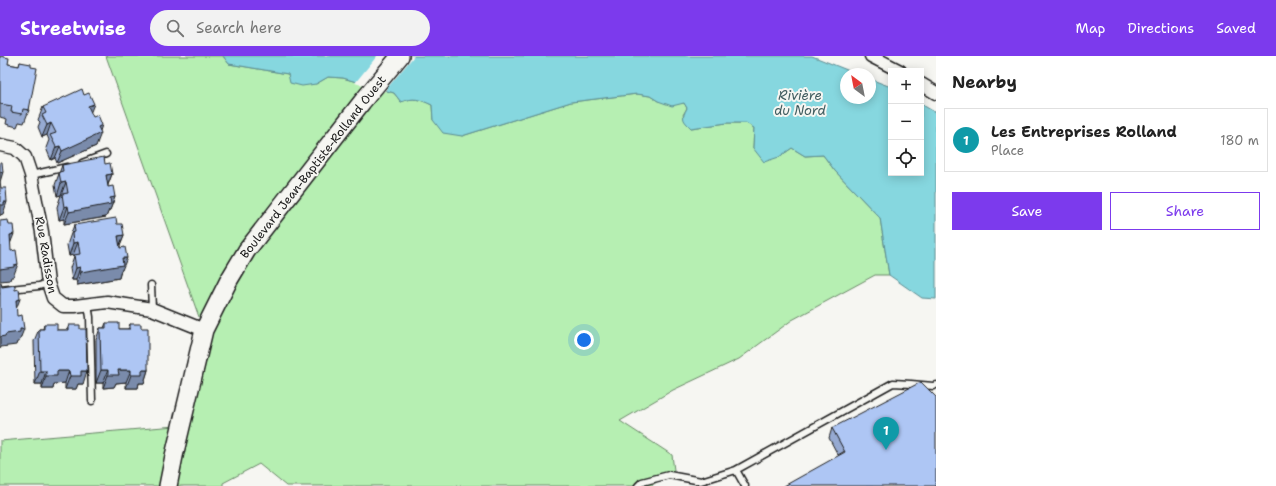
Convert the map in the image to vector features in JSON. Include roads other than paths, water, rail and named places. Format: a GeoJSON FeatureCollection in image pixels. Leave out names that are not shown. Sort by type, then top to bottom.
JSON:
{"type":"FeatureCollection","features":[{"type":"Feature","properties":{"kind":"street","name":"Boulevard Jean-Baptiste-Rolland Ouest"},"geometry":{"type":"LineString","coordinates":[[168,486],[204,330],[229,280],[246,250],[400,56]]}},
{"type":"Feature","properties":{"kind":"street"},"geometry":{"type":"LineString","coordinates":[[871,56],[894,68]]}},
{"type":"Feature","properties":{"kind":"street"},"geometry":{"type":"LineString","coordinates":[[924,86],[936,93]]}},
{"type":"Feature","properties":{"kind":"street","name":"Rue Radisson"},"geometry":{"type":"LineString","coordinates":[[0,144],[15,148],[25,157],[31,175],[42,232],[48,283],[53,298],[63,306],[108,302],[152,309],[204,330]]}},
{"type":"Feature","properties":{"kind":"lane"},"geometry":{"type":"LineString","coordinates":[[31,175],[70,167],[106,154]]}},
{"type":"Feature","properties":{"kind":"lane"},"geometry":{"type":"LineString","coordinates":[[0,290],[39,286],[48,283]]}},
{"type":"Feature","properties":{"kind":"lane"},"geometry":{"type":"LineString","coordinates":[[151,285],[152,309]]}},
{"type":"Feature","properties":{"kind":"lane"},"geometry":{"type":"LineString","coordinates":[[88,304],[90,317],[92,401]]}},
{"type":"Feature","properties":{"kind":"lane"},"geometry":{"type":"LineString","coordinates":[[638,486],[642,482],[669,475],[701,481],[736,470],[893,383],[936,385]]}},
{"type":"Feature","properties":{"kind":"lane"},"geometry":{"type":"LineString","coordinates":[[736,470],[745,486]]}},
{"type":"Feature","properties":{"kind":"water","name":"Rivière du Nord"},"geometry":{"type":"Polygon","coordinates":[[[223,56],[812,56],[842,68],[840,68],[840,104],[876,104],[876,81],[888,86],[888,176],[924,176],[924,106],[936,113],[936,299],[922,298],[889,275],[880,218],[835,171],[823,155],[805,156],[792,148],[779,157],[764,162],[753,148],[754,128],[746,123],[727,123],[691,128],[684,119],[687,108],[684,103],[672,106],[658,101],[650,96],[637,94],[571,102],[462,136],[443,133],[433,120],[432,105],[424,101],[413,99],[401,102],[394,93],[343,78],[328,77],[316,84],[302,86],[290,83],[288,74],[229,64],[223,56]]]}},
{"type":"Feature","properties":{"kind":"place","name":"Les Entreprises Rolland"},"geometry":{"type":"Point","coordinates":[886,450]}}]}
